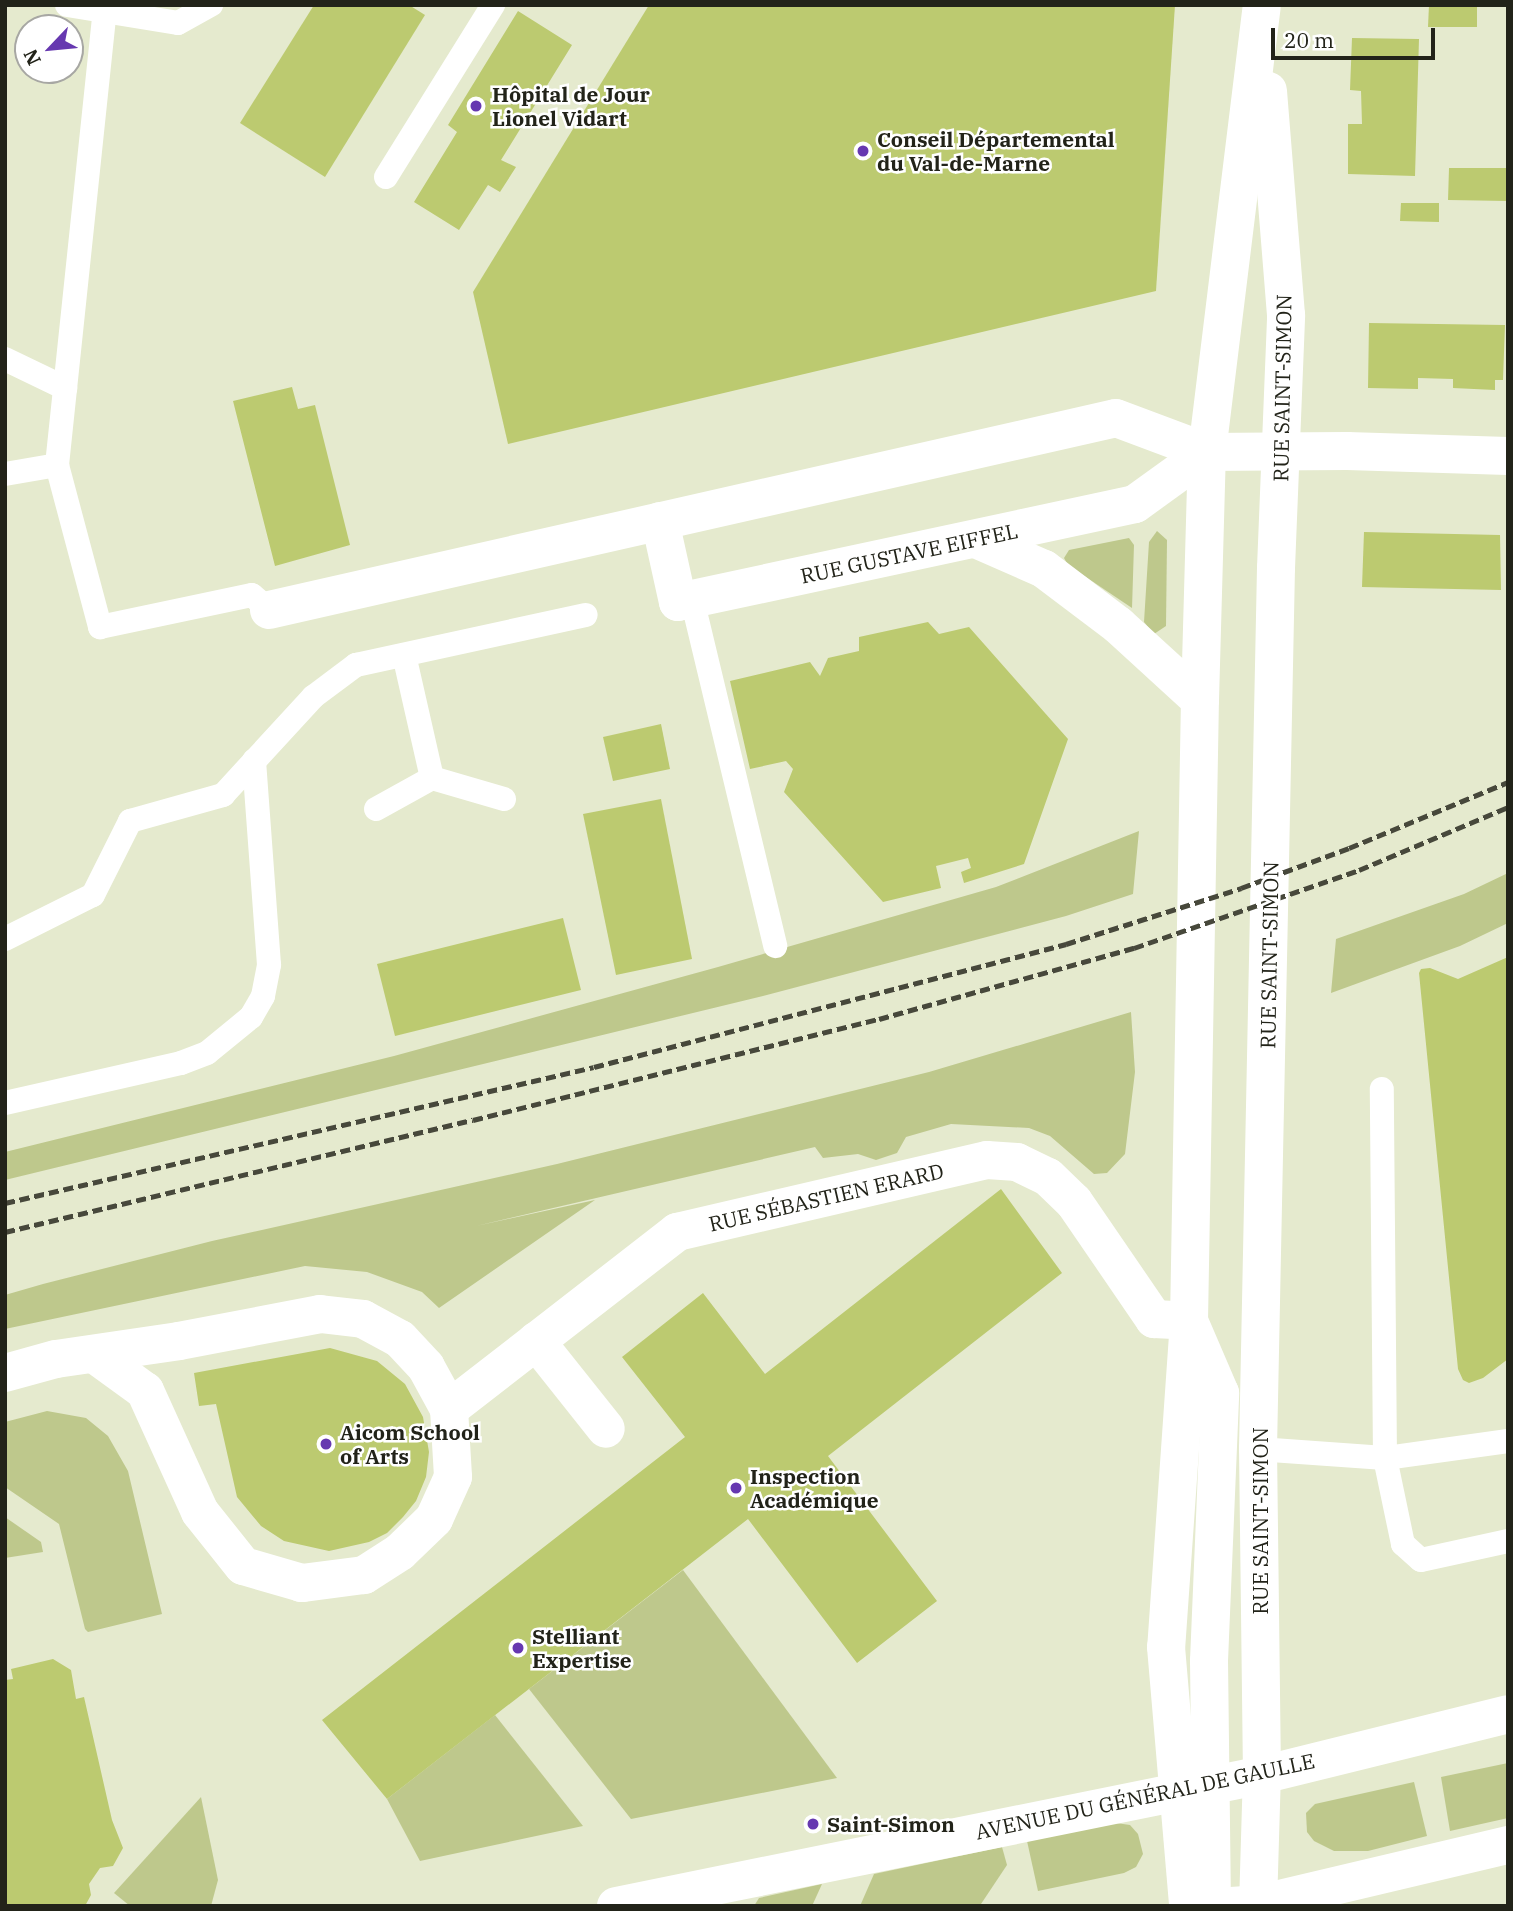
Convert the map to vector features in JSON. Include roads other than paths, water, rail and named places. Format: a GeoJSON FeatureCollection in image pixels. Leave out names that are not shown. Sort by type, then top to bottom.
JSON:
{"type":"FeatureCollection","features":[{"type":"Feature","properties":{"kind":"street","name":"RUE SAINT-SIMON"},"geometry":{"type":"LineString","coordinates":[[1251,1905],[1262,1775],[1258,1449],[1286,315],[1262,6]]}},
{"type":"Feature","properties":{"kind":"street","name":"RUE SAINT-SIMON"},"geometry":{"type":"LineString","coordinates":[[1188,1906],[1195,1788],[1209,1661],[1220,1393],[1189,1321],[1207,452],[1262,6]]}},
{"type":"Feature","properties":{"kind":"street"},"geometry":{"type":"LineString","coordinates":[[269,610],[1116,418],[1207,452],[1508,456]]}},
{"type":"Feature","properties":{"kind":"street","name":"RUE GUSTAVE EIFFEL"},"geometry":{"type":"LineString","coordinates":[[692,599],[1135,504],[1207,452]]}},
{"type":"Feature","properties":{"kind":"street"},"geometry":{"type":"LineString","coordinates":[[660,521],[678,602],[692,599]]}},
{"type":"Feature","properties":{"kind":"street"},"geometry":{"type":"LineString","coordinates":[[976,538],[1044,569],[1118,625],[1200,700]]}},
{"type":"Feature","properties":{"kind":"street","name":"RUE SÉBASTIEN ERARD"},"geometry":{"type":"LineString","coordinates":[[449,1409],[677,1232],[987,1160],[1017,1162],[1048,1177],[1074,1202],[1154,1319],[1189,1321]]}},
{"type":"Feature","properties":{"kind":"street"},"geometry":{"type":"LineString","coordinates":[[5,1373],[56,1359],[320,1314],[363,1318],[400,1339],[425,1367],[449,1409],[453,1477],[434,1519],[400,1552],[364,1575],[302,1583],[243,1566],[200,1512],[145,1391],[94,1354]]}},
{"type":"Feature","properties":{"kind":"street"},"geometry":{"type":"LineString","coordinates":[[536,1341],[606,1429]]}},
{"type":"Feature","properties":{"kind":"street","name":"AVENUE DU GÉNÉRAL DE GAULLE"},"geometry":{"type":"LineString","coordinates":[[616,1906],[1262,1775],[1508,1714]]}},
{"type":"Feature","properties":{"kind":"street","name":"RUE SAINT-SIMON"},"geometry":{"type":"LineString","coordinates":[[1195,1788],[1212,1906]]}},
{"type":"Feature","properties":{"kind":"street"},"geometry":{"type":"LineString","coordinates":[[1251,1905],[1508,1845]]}},
{"type":"Feature","properties":{"kind":"lane"},"geometry":{"type":"LineString","coordinates":[[67,5],[178,23],[211,5]]}},
{"type":"Feature","properties":{"kind":"lane"},"geometry":{"type":"LineString","coordinates":[[386,177],[494,5]]}},
{"type":"Feature","properties":{"kind":"lane"},"geometry":{"type":"LineString","coordinates":[[106,11],[57,465],[100,627],[252,595],[269,610]]}},
{"type":"Feature","properties":{"kind":"lane"},"geometry":{"type":"LineString","coordinates":[[5,359],[65,388]]}},
{"type":"Feature","properties":{"kind":"lane"},"geometry":{"type":"LineString","coordinates":[[5,474],[57,465]]}},
{"type":"Feature","properties":{"kind":"lane"},"geometry":{"type":"LineString","coordinates":[[692,599],[775,946]]}},
{"type":"Feature","properties":{"kind":"lane"},"geometry":{"type":"LineString","coordinates":[[5,939],[93,895],[130,821],[223,795],[313,697],[356,665],[586,615]]}},
{"type":"Feature","properties":{"kind":"lane"},"geometry":{"type":"LineString","coordinates":[[404,655],[432,778]]}},
{"type":"Feature","properties":{"kind":"lane"},"geometry":{"type":"LineString","coordinates":[[5,1103],[181,1063],[207,1053],[251,1017],[263,996],[269,965],[267,918],[257,834],[254,761]]}},
{"type":"Feature","properties":{"kind":"lane"},"geometry":{"type":"LineString","coordinates":[[376,809],[432,778],[504,799]]}},
{"type":"Feature","properties":{"kind":"lane"},"geometry":{"type":"LineString","coordinates":[[1382,1089],[1385,1458],[1403,1544],[1421,1560],[1508,1541]]}},
{"type":"Feature","properties":{"kind":"lane"},"geometry":{"type":"LineString","coordinates":[[1258,1449],[1385,1458],[1508,1441]]}},
{"type":"Feature","properties":{"kind":"railway"},"geometry":{"type":"LineString","coordinates":[[5,1203],[594,1067],[1066,944],[1241,888],[1349,848],[1508,782]]}},
{"type":"Feature","properties":{"kind":"railway"},"geometry":{"type":"LineString","coordinates":[[5,1232],[879,1019],[1134,948],[1359,870],[1508,807]]}},
{"type":"Feature","properties":{"kind":"place","name":"Hôpital de Jour Lionel Vidart"},"geometry":{"type":"Point","coordinates":[476,106]}},
{"type":"Feature","properties":{"kind":"place","name":"Conseil Départemental du Val-de-Marne"},"geometry":{"type":"Point","coordinates":[863,151]}},
{"type":"Feature","properties":{"kind":"place","name":"Aicom School of Arts"},"geometry":{"type":"Point","coordinates":[326,1444]}},
{"type":"Feature","properties":{"kind":"place","name":"Inspection Académique"},"geometry":{"type":"Point","coordinates":[736,1488]}},
{"type":"Feature","properties":{"kind":"place","name":"Stelliant Expertise"},"geometry":{"type":"Point","coordinates":[518,1648]}},
{"type":"Feature","properties":{"kind":"place","name":"Saint-Simon"},"geometry":{"type":"Point","coordinates":[813,1824]}}]}
